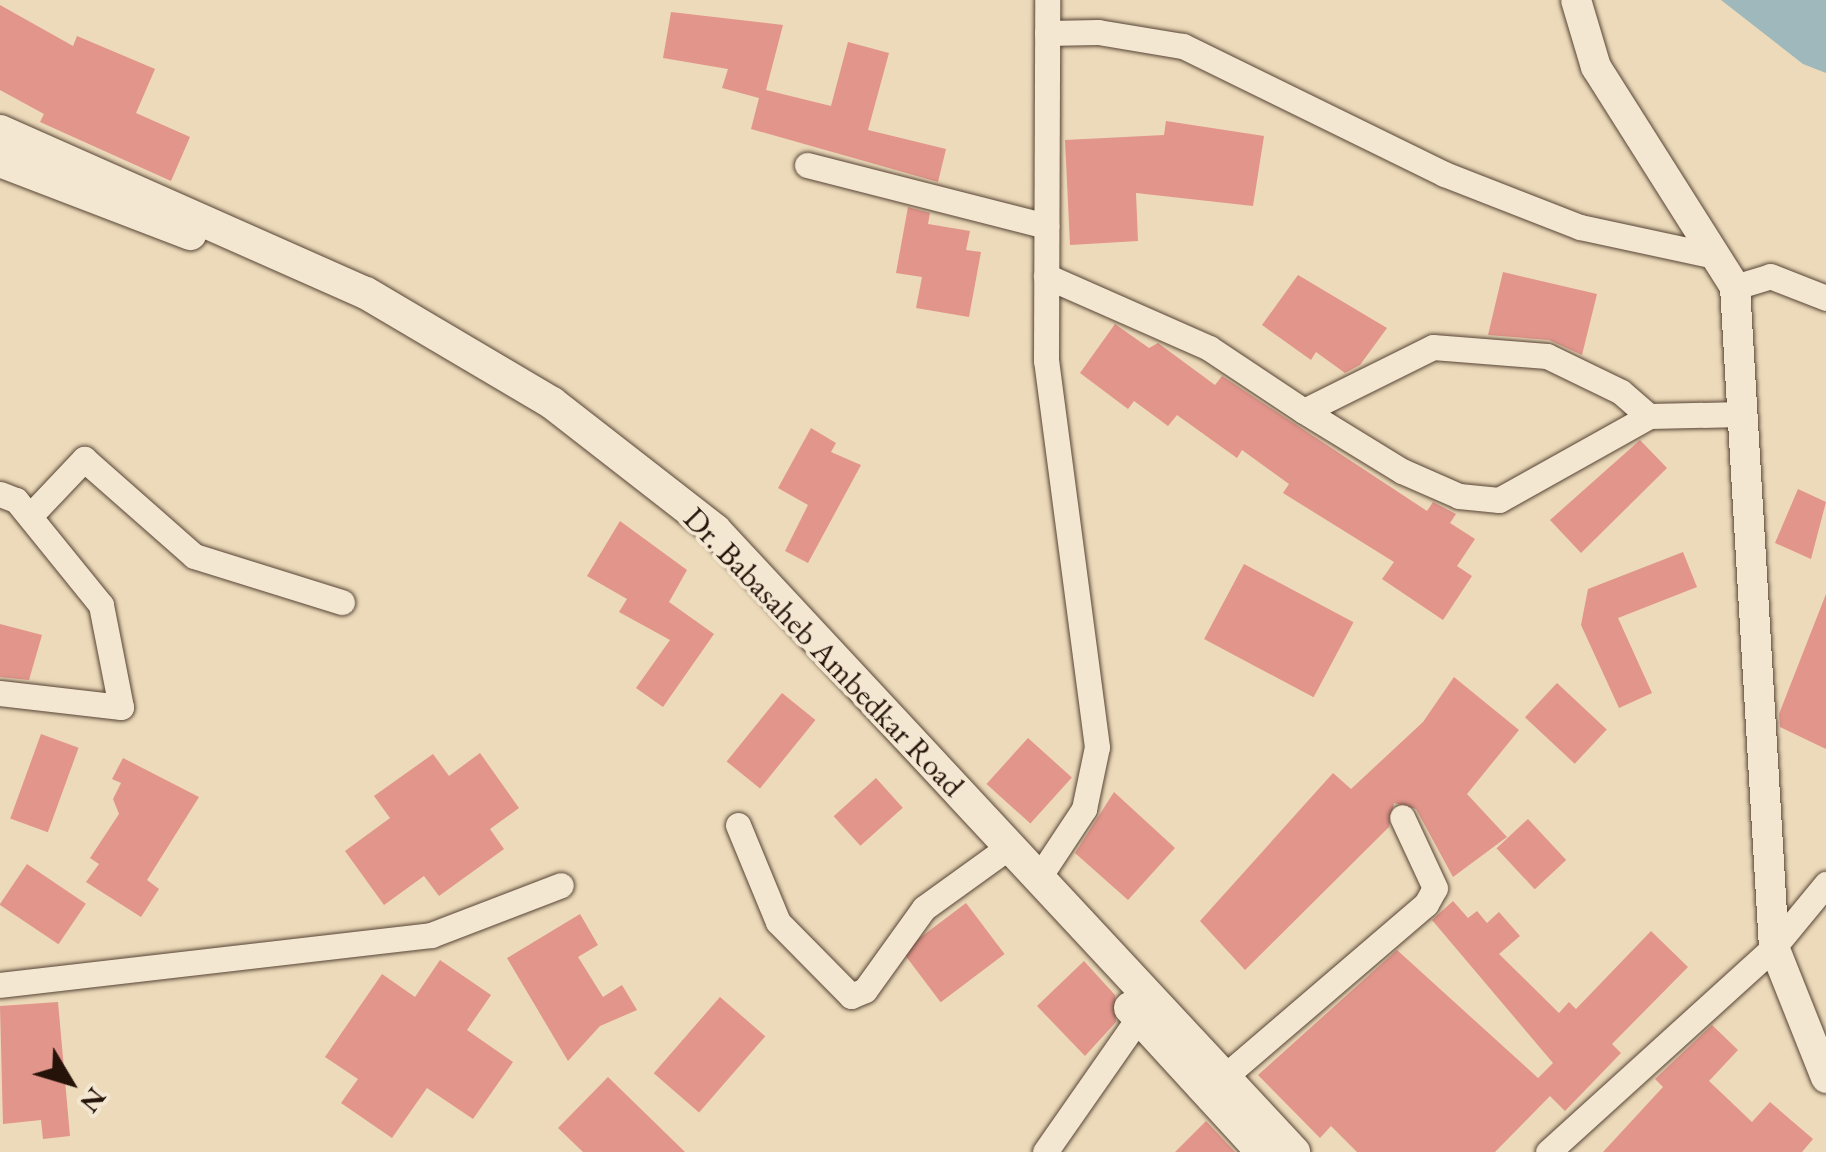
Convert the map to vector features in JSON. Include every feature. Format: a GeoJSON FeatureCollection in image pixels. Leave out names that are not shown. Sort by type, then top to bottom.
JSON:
{"type":"FeatureCollection","features":[{"type":"Feature","properties":{"kind":"main road","name":"Dr. Babasaheb Ambedkar Road"},"geometry":{"type":"LineString","coordinates":[[0,131],[17,158],[366,294],[482,370],[552,403],[641,482],[715,530],[828,663],[1146,1008],[1224,1076],[1294,1152]]}},
{"type":"Feature","properties":{"kind":"main road","name":"Dr. Babasaheb Ambedkar Road"},"geometry":{"type":"LineString","coordinates":[[1002,851],[1039,877],[1262,1152]]}},
{"type":"Feature","properties":{"kind":"street"},"geometry":{"type":"LineString","coordinates":[[1039,877],[1084,809],[1098,748],[1046,361],[1047,0]]}},
{"type":"Feature","properties":{"kind":"street"},"geometry":{"type":"LineString","coordinates":[[1576,0],[1596,66],[1735,288],[1774,947],[1826,1078]]}},
{"type":"Feature","properties":{"kind":"street"},"geometry":{"type":"LineString","coordinates":[[1047,33],[1098,32],[1183,46],[1461,181],[1580,227],[1715,256]]}},
{"type":"Feature","properties":{"kind":"street"},"geometry":{"type":"LineString","coordinates":[[807,165],[1046,226]]}},
{"type":"Feature","properties":{"kind":"street"},"geometry":{"type":"LineString","coordinates":[[1046,276],[1209,348],[1402,471],[1459,496],[1498,500],[1649,416],[1742,414]]}},
{"type":"Feature","properties":{"kind":"street"},"geometry":{"type":"LineString","coordinates":[[1735,288],[1770,276],[1826,298]]}},
{"type":"Feature","properties":{"kind":"street"},"geometry":{"type":"LineString","coordinates":[[1304,411],[1433,347],[1547,356],[1622,392],[1649,416]]}},
{"type":"Feature","properties":{"kind":"street"},"geometry":{"type":"LineString","coordinates":[[30,516],[84,460],[194,556],[342,602]]}},
{"type":"Feature","properties":{"kind":"street"},"geometry":{"type":"LineString","coordinates":[[0,494],[30,516],[101,605],[122,707],[0,692]]}},
{"type":"Feature","properties":{"kind":"street"},"geometry":{"type":"LineString","coordinates":[[1224,1076],[1426,904],[1435,888],[1402,817]]}},
{"type":"Feature","properties":{"kind":"street"},"geometry":{"type":"LineString","coordinates":[[738,825],[778,922],[831,984],[851,996],[866,990],[924,908],[1002,851]]}},
{"type":"Feature","properties":{"kind":"street"},"geometry":{"type":"LineString","coordinates":[[1548,1152],[1774,947],[1826,884]]}},
{"type":"Feature","properties":{"kind":"street"},"geometry":{"type":"LineString","coordinates":[[0,985],[431,935],[562,885]]}},
{"type":"Feature","properties":{"kind":"street"},"geometry":{"type":"LineString","coordinates":[[1045,1152],[1146,1008]]}},
{"type":"Feature","properties":{"kind":"water"},"geometry":{"type":"Polygon","coordinates":[[[1721,0],[1826,0],[1826,73],[1803,64],[1721,0]]]}},
{"type":"Feature","properties":{"kind":"building"},"geometry":{"type":"Polygon","coordinates":[[[0,5],[73,46],[77,36],[155,69],[136,113],[190,137],[171,181],[40,122],[44,114],[0,90],[0,5]]]}},
{"type":"Feature","properties":{"kind":"building"},"geometry":{"type":"Polygon","coordinates":[[[671,12],[783,25],[766,90],[831,106],[848,42],[889,53],[868,130],[946,149],[938,182],[751,129],[759,98],[722,88],[728,69],[663,58],[671,12]]]}},
{"type":"Feature","properties":{"kind":"building"},"geometry":{"type":"Polygon","coordinates":[[[1166,121],[1264,136],[1253,206],[1136,193],[1138,241],[1070,245],[1065,140],[1164,135],[1166,121]]]}},
{"type":"Feature","properties":{"kind":"building"},"geometry":{"type":"Polygon","coordinates":[[[908,207],[930,213],[928,224],[970,231],[966,250],[981,252],[969,317],[916,308],[922,277],[896,273],[908,207]]]}},
{"type":"Feature","properties":{"kind":"building"},"geometry":{"type":"Polygon","coordinates":[[[1503,272],[1597,294],[1582,355],[1549,340],[1488,335],[1503,272]]]}},
{"type":"Feature","properties":{"kind":"building"},"geometry":{"type":"Polygon","coordinates":[[[1298,275],[1387,328],[1360,365],[1345,373],[1316,352],[1311,360],[1262,325],[1298,275]]]}},
{"type":"Feature","properties":{"kind":"building"},"geometry":{"type":"Polygon","coordinates":[[[1115,324],[1149,348],[1158,343],[1215,385],[1222,376],[1427,511],[1433,502],[1456,514],[1450,523],[1475,539],[1457,566],[1472,576],[1443,620],[1382,579],[1394,562],[1283,493],[1289,484],[1242,450],[1237,458],[1177,415],[1168,426],[1134,401],[1128,409],[1080,373],[1115,324]]]}},
{"type":"Feature","properties":{"kind":"building"},"geometry":{"type":"Polygon","coordinates":[[[811,428],[836,443],[831,452],[861,465],[808,563],[785,551],[808,505],[778,488],[811,428]]]}},
{"type":"Feature","properties":{"kind":"building"},"geometry":{"type":"Polygon","coordinates":[[[1640,440],[1667,468],[1581,553],[1550,520],[1640,440]]]}},
{"type":"Feature","properties":{"kind":"building"},"geometry":{"type":"Polygon","coordinates":[[[1798,489],[1826,502],[1811,559],[1775,543],[1798,489]]]}},
{"type":"Feature","properties":{"kind":"building"},"geometry":{"type":"Polygon","coordinates":[[[620,521],[687,570],[669,602],[714,634],[663,707],[636,688],[670,640],[619,612],[627,599],[587,576],[620,521]]]}},
{"type":"Feature","properties":{"kind":"building"},"geometry":{"type":"Polygon","coordinates":[[[1683,552],[1697,587],[1618,618],[1652,693],[1619,708],[1581,625],[1588,589],[1683,552]]]}},
{"type":"Feature","properties":{"kind":"building"},"geometry":{"type":"Polygon","coordinates":[[[1244,564],[1353,622],[1314,697],[1204,639],[1244,564]]]}},
{"type":"Feature","properties":{"kind":"building"},"geometry":{"type":"Polygon","coordinates":[[[1826,594],[1826,749],[1780,727],[1779,714],[1826,594]]]}},
{"type":"Feature","properties":{"kind":"building"},"geometry":{"type":"Polygon","coordinates":[[[0,624],[42,635],[29,680],[0,677],[0,624]]]}},
{"type":"Feature","properties":{"kind":"building"},"geometry":{"type":"Polygon","coordinates":[[[1454,677],[1519,730],[1467,794],[1507,837],[1453,877],[1416,809],[1394,803],[1389,827],[1245,970],[1200,921],[1333,773],[1351,789],[1423,722],[1454,677]]]}},
{"type":"Feature","properties":{"kind":"building"},"geometry":{"type":"Polygon","coordinates":[[[1557,683],[1607,729],[1575,764],[1525,717],[1557,683]]]}},
{"type":"Feature","properties":{"kind":"building"},"geometry":{"type":"Polygon","coordinates":[[[782,693],[815,720],[760,788],[727,761],[782,693]]]}},
{"type":"Feature","properties":{"kind":"building"},"geometry":{"type":"Polygon","coordinates":[[[41,734],[79,748],[48,832],[10,819],[41,734]]]}},
{"type":"Feature","properties":{"kind":"building"},"geometry":{"type":"Polygon","coordinates":[[[1028,738],[1072,777],[1030,824],[987,784],[1028,738]]]}},
{"type":"Feature","properties":{"kind":"building"},"geometry":{"type":"Polygon","coordinates":[[[480,753],[519,808],[490,829],[504,849],[439,896],[424,876],[384,905],[345,851],[390,818],[374,796],[433,754],[449,776],[480,753]]]}},
{"type":"Feature","properties":{"kind":"building"},"geometry":{"type":"Polygon","coordinates":[[[123,758],[199,797],[147,880],[159,889],[141,917],[86,882],[99,864],[90,858],[119,814],[113,799],[121,783],[112,779],[123,758]]]}},
{"type":"Feature","properties":{"kind":"building"},"geometry":{"type":"Polygon","coordinates":[[[876,778],[903,808],[860,846],[834,816],[876,778]]]}},
{"type":"Feature","properties":{"kind":"building"},"geometry":{"type":"Polygon","coordinates":[[[1114,792],[1175,848],[1128,900],[1075,853],[1114,792]]]}},
{"type":"Feature","properties":{"kind":"building"},"geometry":{"type":"Polygon","coordinates":[[[1528,819],[1566,860],[1535,889],[1497,848],[1528,819]]]}},
{"type":"Feature","properties":{"kind":"building"},"geometry":{"type":"Polygon","coordinates":[[[27,864],[86,904],[58,944],[0,905],[27,864]]]}},
{"type":"Feature","properties":{"kind":"building"},"geometry":{"type":"Polygon","coordinates":[[[1453,901],[1468,918],[1477,911],[1487,923],[1499,912],[1520,936],[1499,954],[1559,1013],[1569,1002],[1576,1009],[1651,931],[1688,967],[1612,1044],[1621,1053],[1565,1111],[1550,1096],[1495,1152],[1357,1152],[1331,1126],[1320,1138],[1258,1075],[1397,950],[1538,1078],[1553,1063],[1432,920],[1453,901]]]}},
{"type":"Feature","properties":{"kind":"building"},"geometry":{"type":"Polygon","coordinates":[[[966,903],[1005,954],[941,1002],[902,951],[966,903]]]}},
{"type":"Feature","properties":{"kind":"building"},"geometry":{"type":"Polygon","coordinates":[[[580,914],[598,945],[578,957],[603,997],[622,985],[637,1010],[600,1026],[568,1061],[507,958],[580,914]]]}},
{"type":"Feature","properties":{"kind":"building"},"geometry":{"type":"Polygon","coordinates":[[[440,960],[491,995],[467,1030],[513,1062],[473,1119],[427,1088],[392,1138],[341,1103],[358,1079],[325,1057],[382,974],[415,997],[440,960]]]}},
{"type":"Feature","properties":{"kind":"building"},"geometry":{"type":"Polygon","coordinates":[[[1084,961],[1115,995],[1116,1022],[1085,1056],[1037,1006],[1084,961]]]}},
{"type":"Feature","properties":{"kind":"building"},"geometry":{"type":"Polygon","coordinates":[[[720,997],[765,1036],[699,1113],[654,1073],[720,997]]]}},
{"type":"Feature","properties":{"kind":"building"},"geometry":{"type":"Polygon","coordinates":[[[58,1002],[70,1136],[43,1139],[41,1120],[3,1124],[0,1006],[58,1002]]]}},
{"type":"Feature","properties":{"kind":"building"},"geometry":{"type":"Polygon","coordinates":[[[1712,1025],[1738,1050],[1709,1081],[1752,1122],[1770,1102],[1813,1139],[1802,1152],[1603,1152],[1663,1087],[1655,1079],[1712,1025]]]}},
{"type":"Feature","properties":{"kind":"building"},"geometry":{"type":"Polygon","coordinates":[[[608,1077],[685,1152],[583,1152],[558,1128],[608,1077]]]}},
{"type":"Feature","properties":{"kind":"building"},"geometry":{"type":"Polygon","coordinates":[[[1206,1121],[1235,1152],[1175,1152],[1206,1121]]]}}]}
